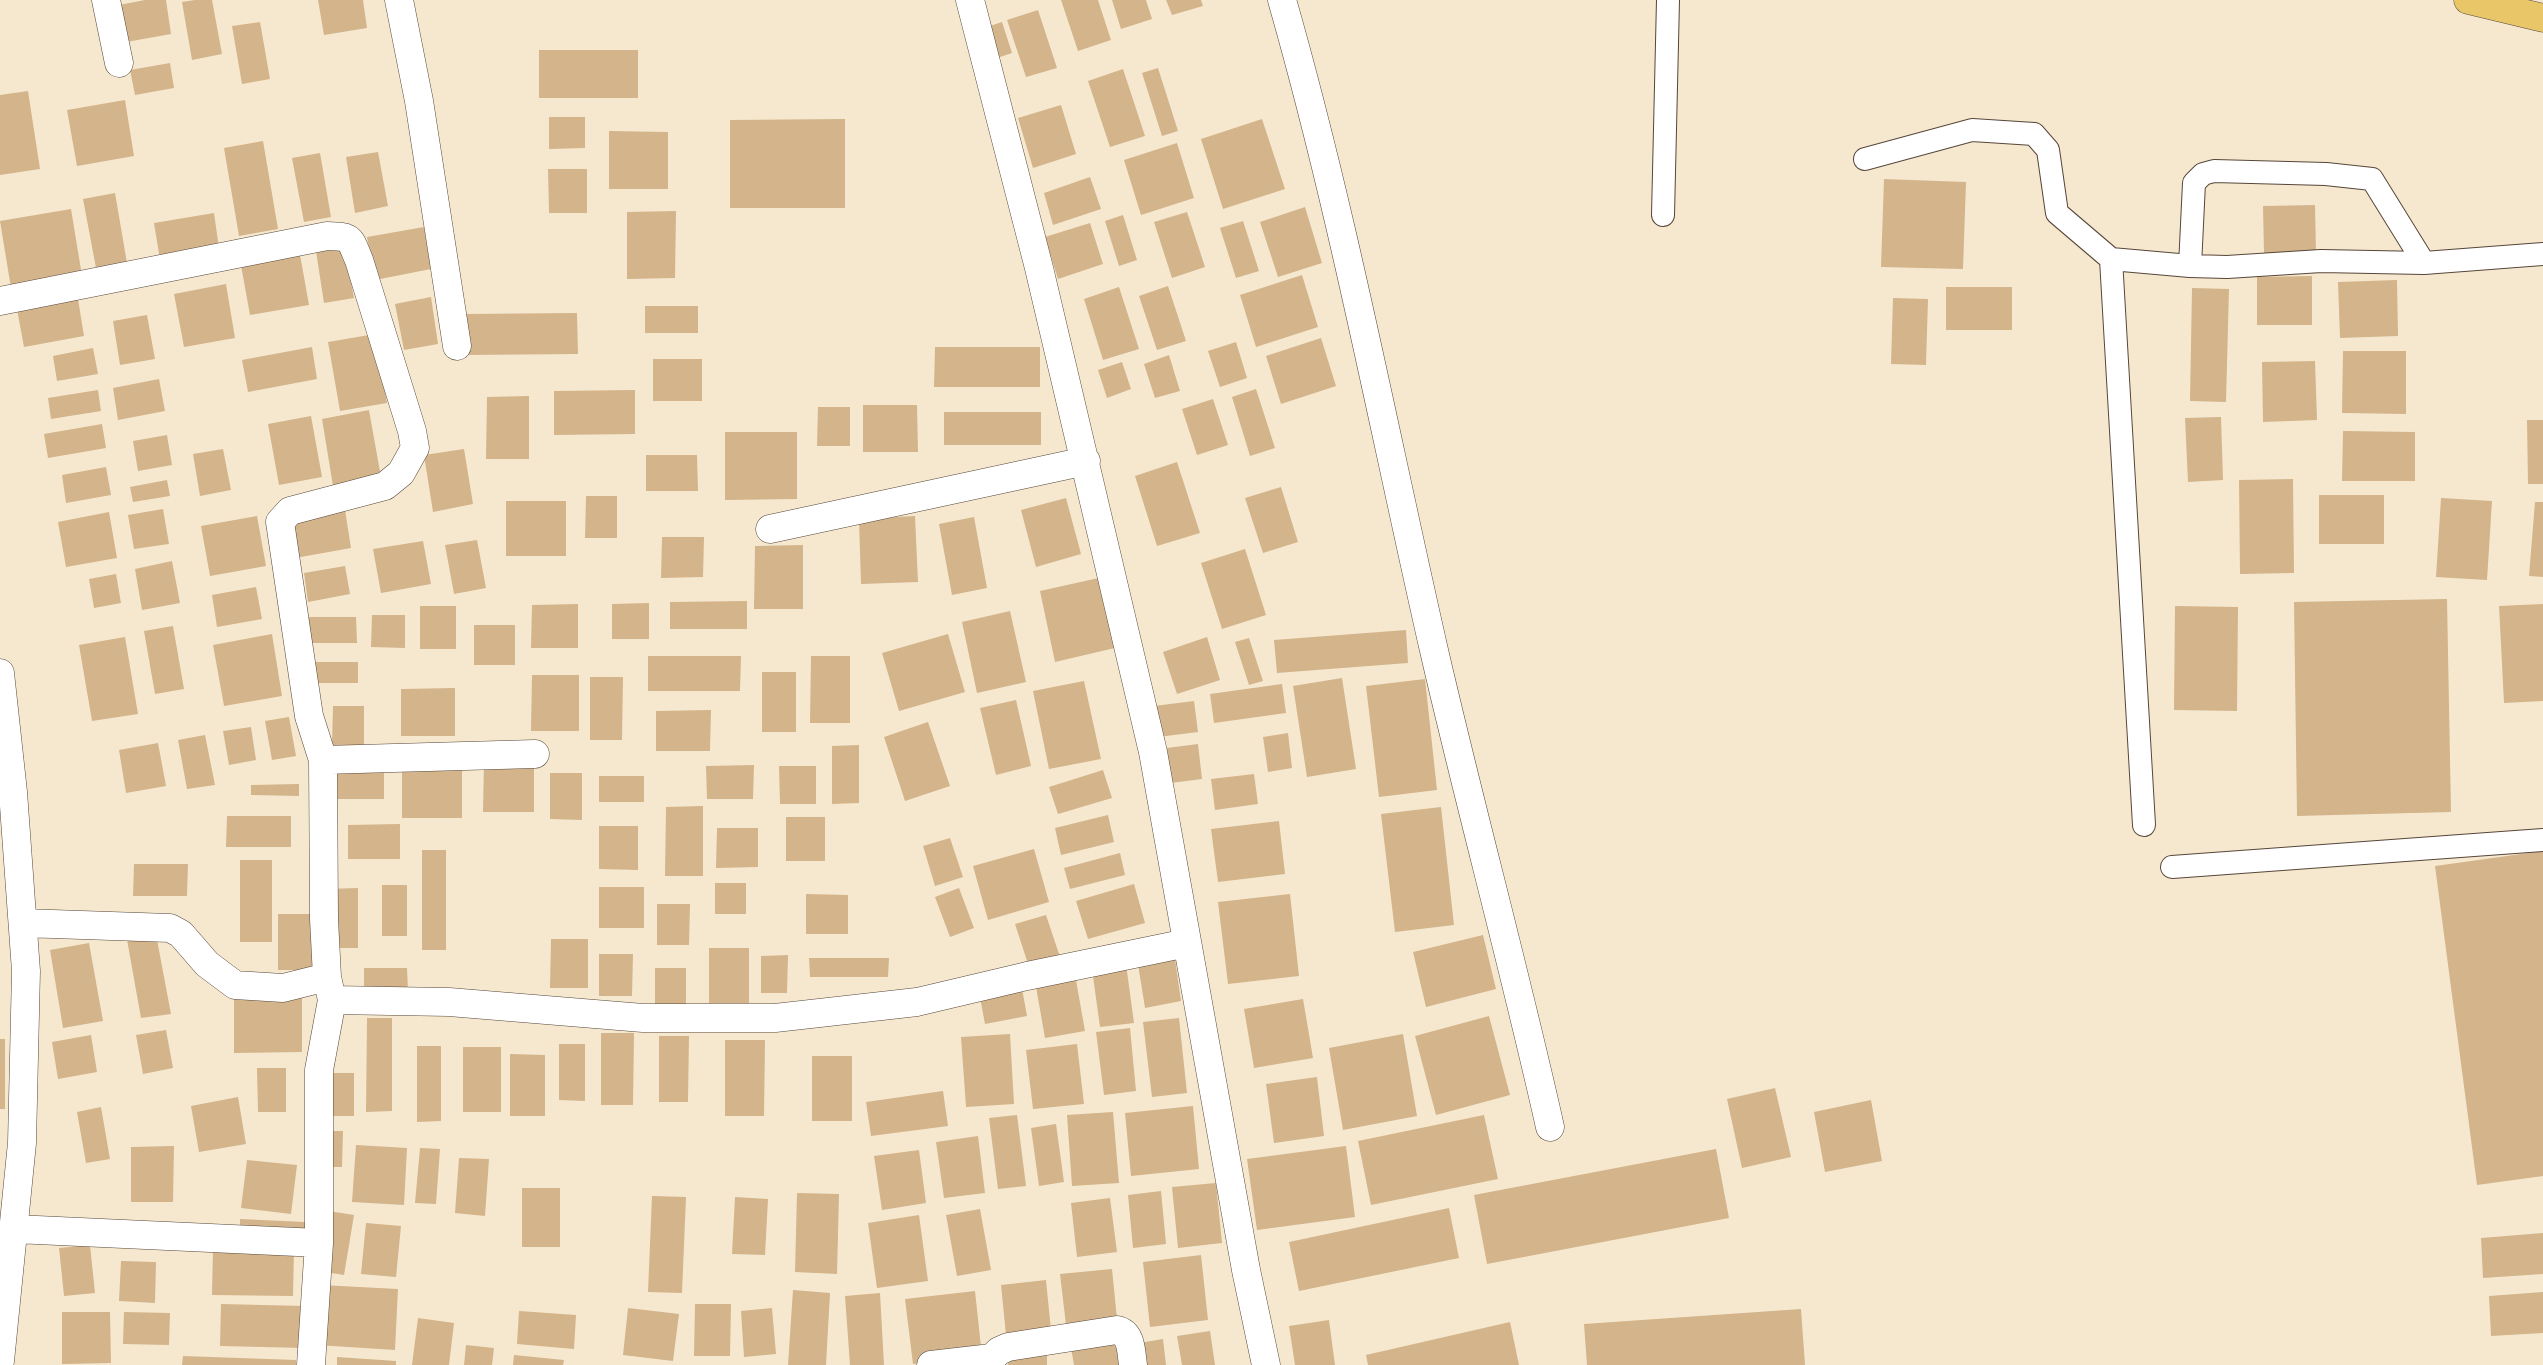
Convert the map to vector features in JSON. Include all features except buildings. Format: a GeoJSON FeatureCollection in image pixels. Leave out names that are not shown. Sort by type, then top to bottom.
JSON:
{"type":"FeatureCollection","features":[{"type":"Feature","properties":{"kind":"main road"},"geometry":{"type":"LineString","coordinates":[[2468,0],[2543,18]]}},
{"type":"Feature","properties":{"kind":"street"},"geometry":{"type":"LineString","coordinates":[[106,0],[119,63]]}},
{"type":"Feature","properties":{"kind":"street"},"geometry":{"type":"LineString","coordinates":[[399,0],[419,101],[457,346]]}},
{"type":"Feature","properties":{"kind":"street"},"geometry":{"type":"LineString","coordinates":[[970,0],[1086,460],[1153,752],[1246,1270],[1266,1365]]}},
{"type":"Feature","properties":{"kind":"street"},"geometry":{"type":"LineString","coordinates":[[1282,0],[1362,318],[1433,648],[1529,1034],[1550,1127]]}},
{"type":"Feature","properties":{"kind":"street"},"geometry":{"type":"LineString","coordinates":[[0,301],[327,236],[344,236],[351,240],[409,421],[415,448],[401,473],[384,486],[290,510],[280,522],[309,716],[323,760],[329,989],[319,1070],[319,1243],[311,1365]]}},
{"type":"Feature","properties":{"kind":"street"},"geometry":{"type":"LineString","coordinates":[[770,529],[1086,460]]}},
{"type":"Feature","properties":{"kind":"street"},"geometry":{"type":"LineString","coordinates":[[0,673],[13,792],[26,971],[11,1143],[15,1228],[0,1361]]}},
{"type":"Feature","properties":{"kind":"street"},"geometry":{"type":"LineString","coordinates":[[323,760],[535,754]]}},
{"type":"Feature","properties":{"kind":"street"},"geometry":{"type":"LineString","coordinates":[[23,923],[170,928],[181,934],[207,964],[236,985],[329,989],[449,1002],[642,1018],[775,1018],[917,1002],[1027,976],[1188,943]]}},
{"type":"Feature","properties":{"kind":"street"},"geometry":{"type":"LineString","coordinates":[[15,1228],[319,1243]]}},
{"type":"Feature","properties":{"kind":"street"},"geometry":{"type":"LineString","coordinates":[[931,1365],[992,1358],[999,1351],[1008,1347],[1117,1330],[1124,1331],[1128,1336],[1133,1365]]}},
{"type":"Feature","properties":{"kind":"lane"},"geometry":{"type":"LineString","coordinates":[[1663,215],[1668,0]]}},
{"type":"Feature","properties":{"kind":"lane"},"geometry":{"type":"LineString","coordinates":[[1865,159],[1972,130],[2034,134],[2048,150],[2057,213],[2111,259],[2227,268],[2321,261],[2424,263],[2543,254]]}},
{"type":"Feature","properties":{"kind":"lane"},"geometry":{"type":"LineString","coordinates":[[2190,266],[2194,183],[2203,174],[2214,171],[2326,174],[2372,180],[2424,263]]}},
{"type":"Feature","properties":{"kind":"lane"},"geometry":{"type":"LineString","coordinates":[[2111,259],[2144,825]]}},
{"type":"Feature","properties":{"kind":"lane"},"geometry":{"type":"LineString","coordinates":[[2172,867],[2543,840]]}}]}
